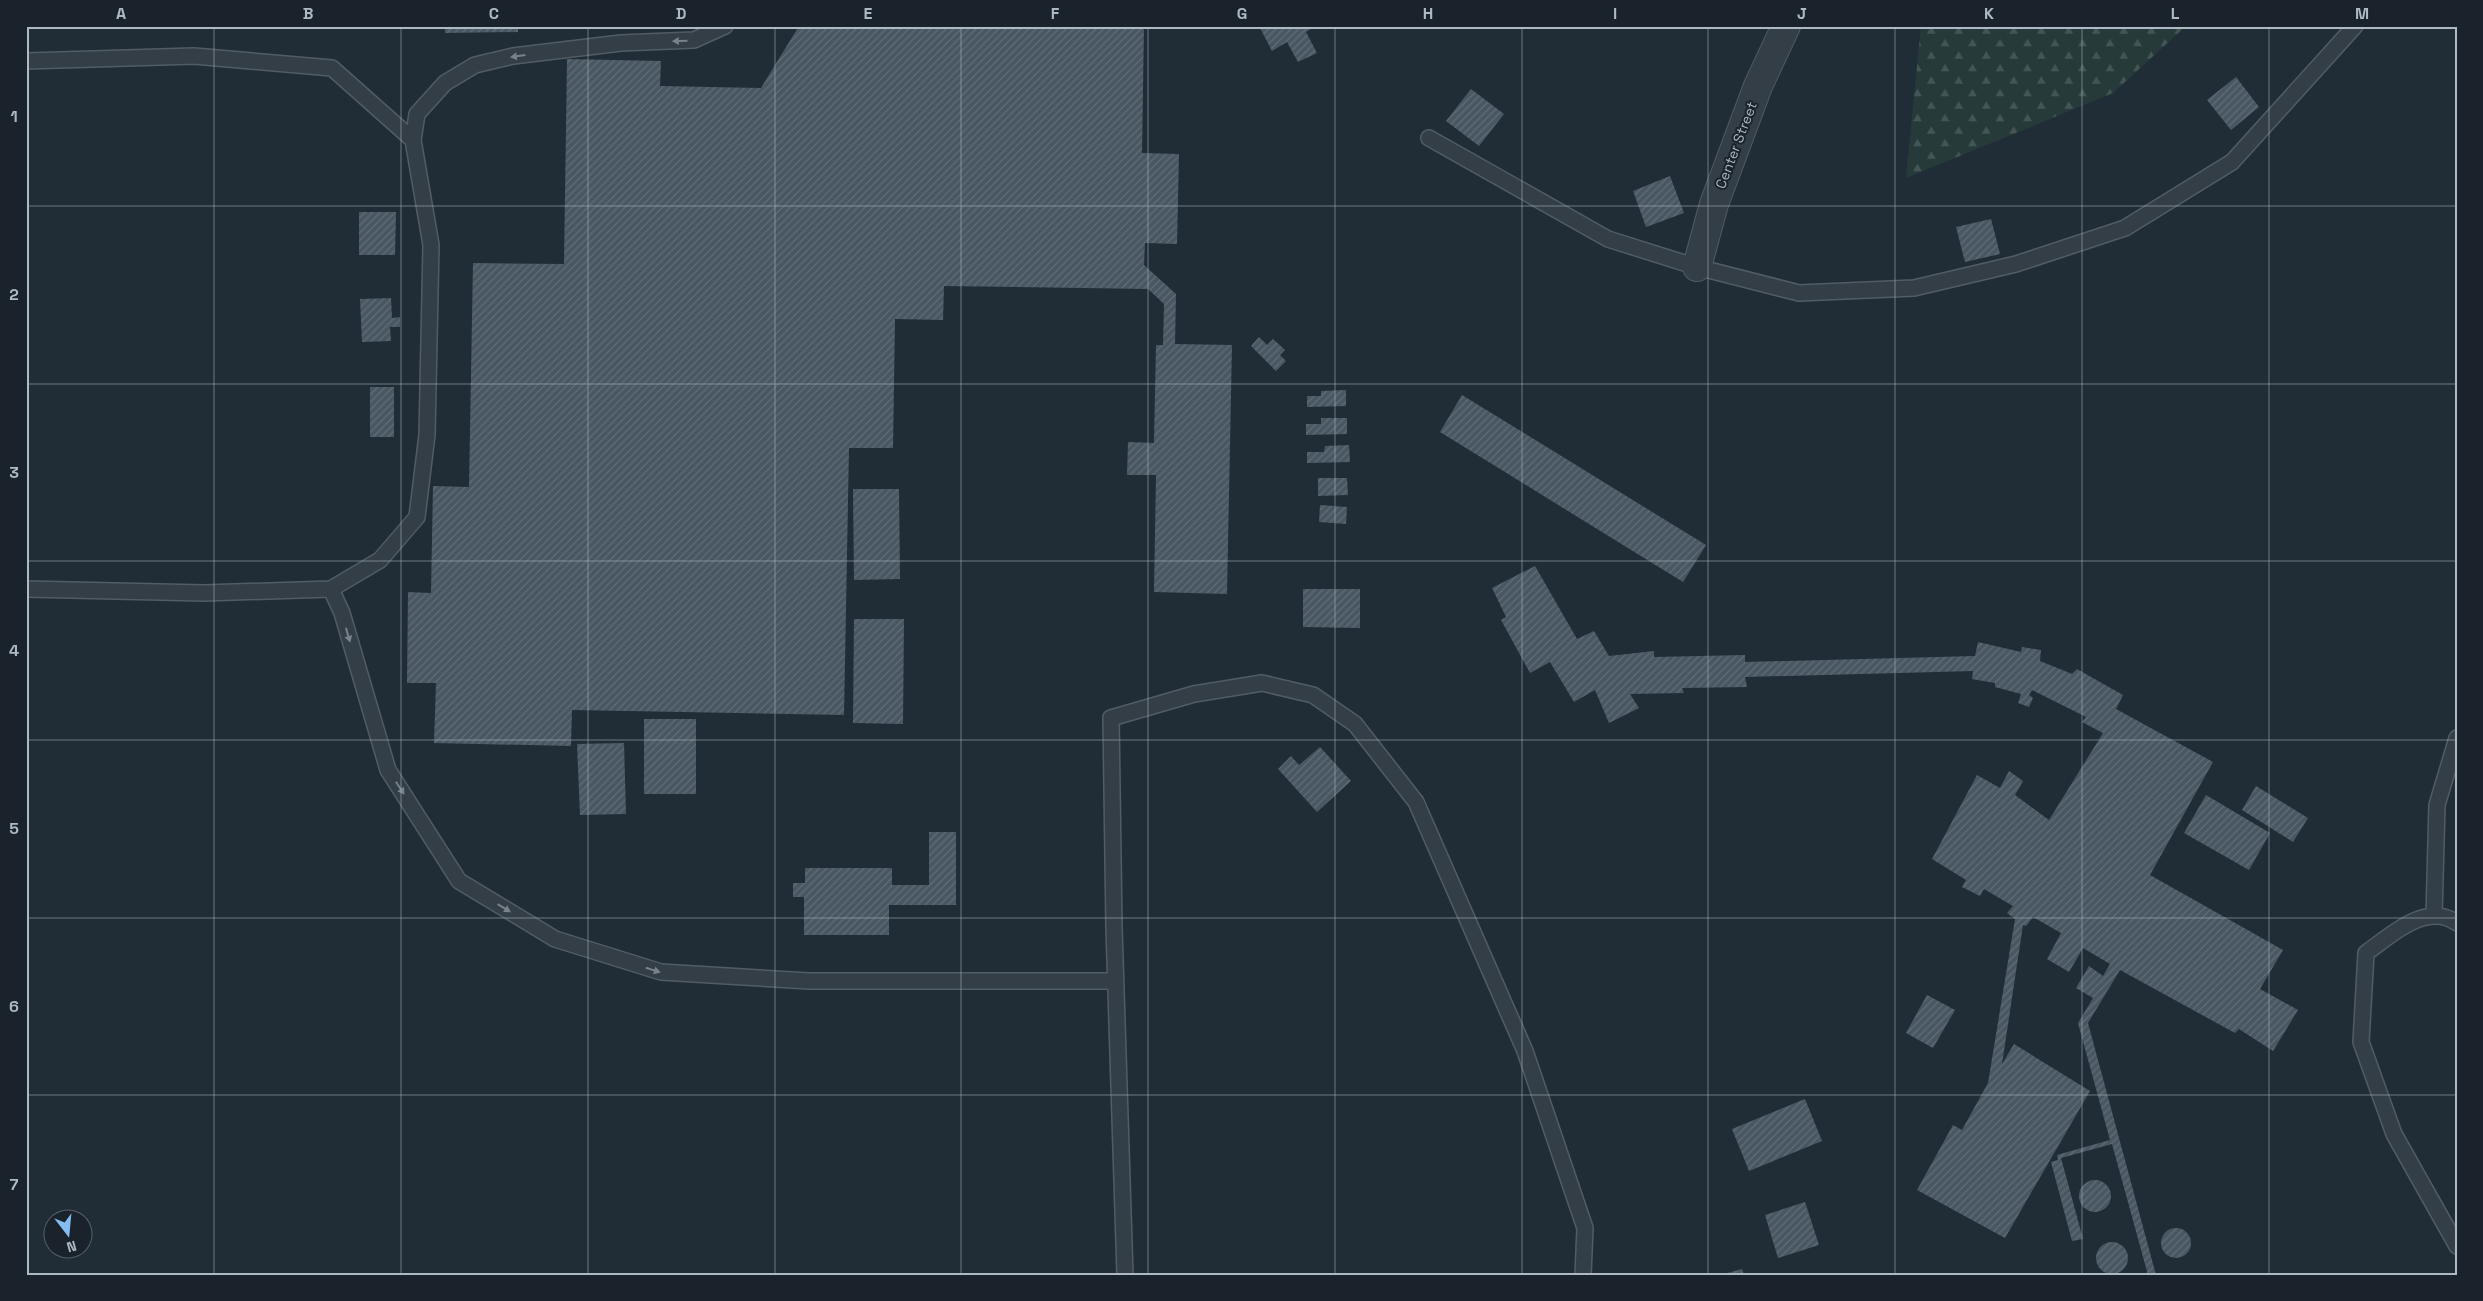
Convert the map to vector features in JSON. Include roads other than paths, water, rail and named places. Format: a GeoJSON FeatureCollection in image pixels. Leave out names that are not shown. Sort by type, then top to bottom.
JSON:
{"type":"FeatureCollection","features":[{"type":"Feature","properties":{"kind":"street","name":"Center Street"},"geometry":{"type":"LineString","coordinates":[[1697,267],[1714,204],[1758,86],[1786,26]]}},
{"type":"Feature","properties":{"kind":"lane"},"geometry":{"type":"LineString","coordinates":[[26,589],[204,593],[331,590],[380,560],[417,517],[427,434],[431,245],[413,140],[417,114],[445,83],[475,64],[512,56],[621,43],[694,40],[725,26]]}},
{"type":"Feature","properties":{"kind":"lane"},"geometry":{"type":"LineString","coordinates":[[1429,138],[1608,239],[1697,267],[1799,293],[1914,288],[2016,264],[2125,228],[2232,162],[2355,26]]}},
{"type":"Feature","properties":{"kind":"lane"},"geometry":{"type":"LineString","coordinates":[[26,61],[194,56],[332,68],[413,140]]}},
{"type":"Feature","properties":{"kind":"lane"},"geometry":{"type":"LineString","coordinates":[[331,590],[342,614],[388,770],[459,881],[555,939],[661,972],[809,981],[1115,981]]}},
{"type":"Feature","properties":{"kind":"lane"},"geometry":{"type":"LineString","coordinates":[[1125,1275],[1115,981],[1110,718],[1194,694],[1262,683],[1313,695],[1354,724],[1416,802],[1525,1051],[1585,1228],[1584,1275]]}},
{"type":"Feature","properties":{"kind":"lane"},"geometry":{"type":"LineString","coordinates":[[2434,916],[2437,805],[2457,738]]}},
{"type":"Feature","properties":{"kind":"lane"},"geometry":{"type":"LineString","coordinates":[[2457,923],[2434,916],[2412,920],[2366,953],[2361,1042],[2394,1134],[2457,1246]]}}]}
